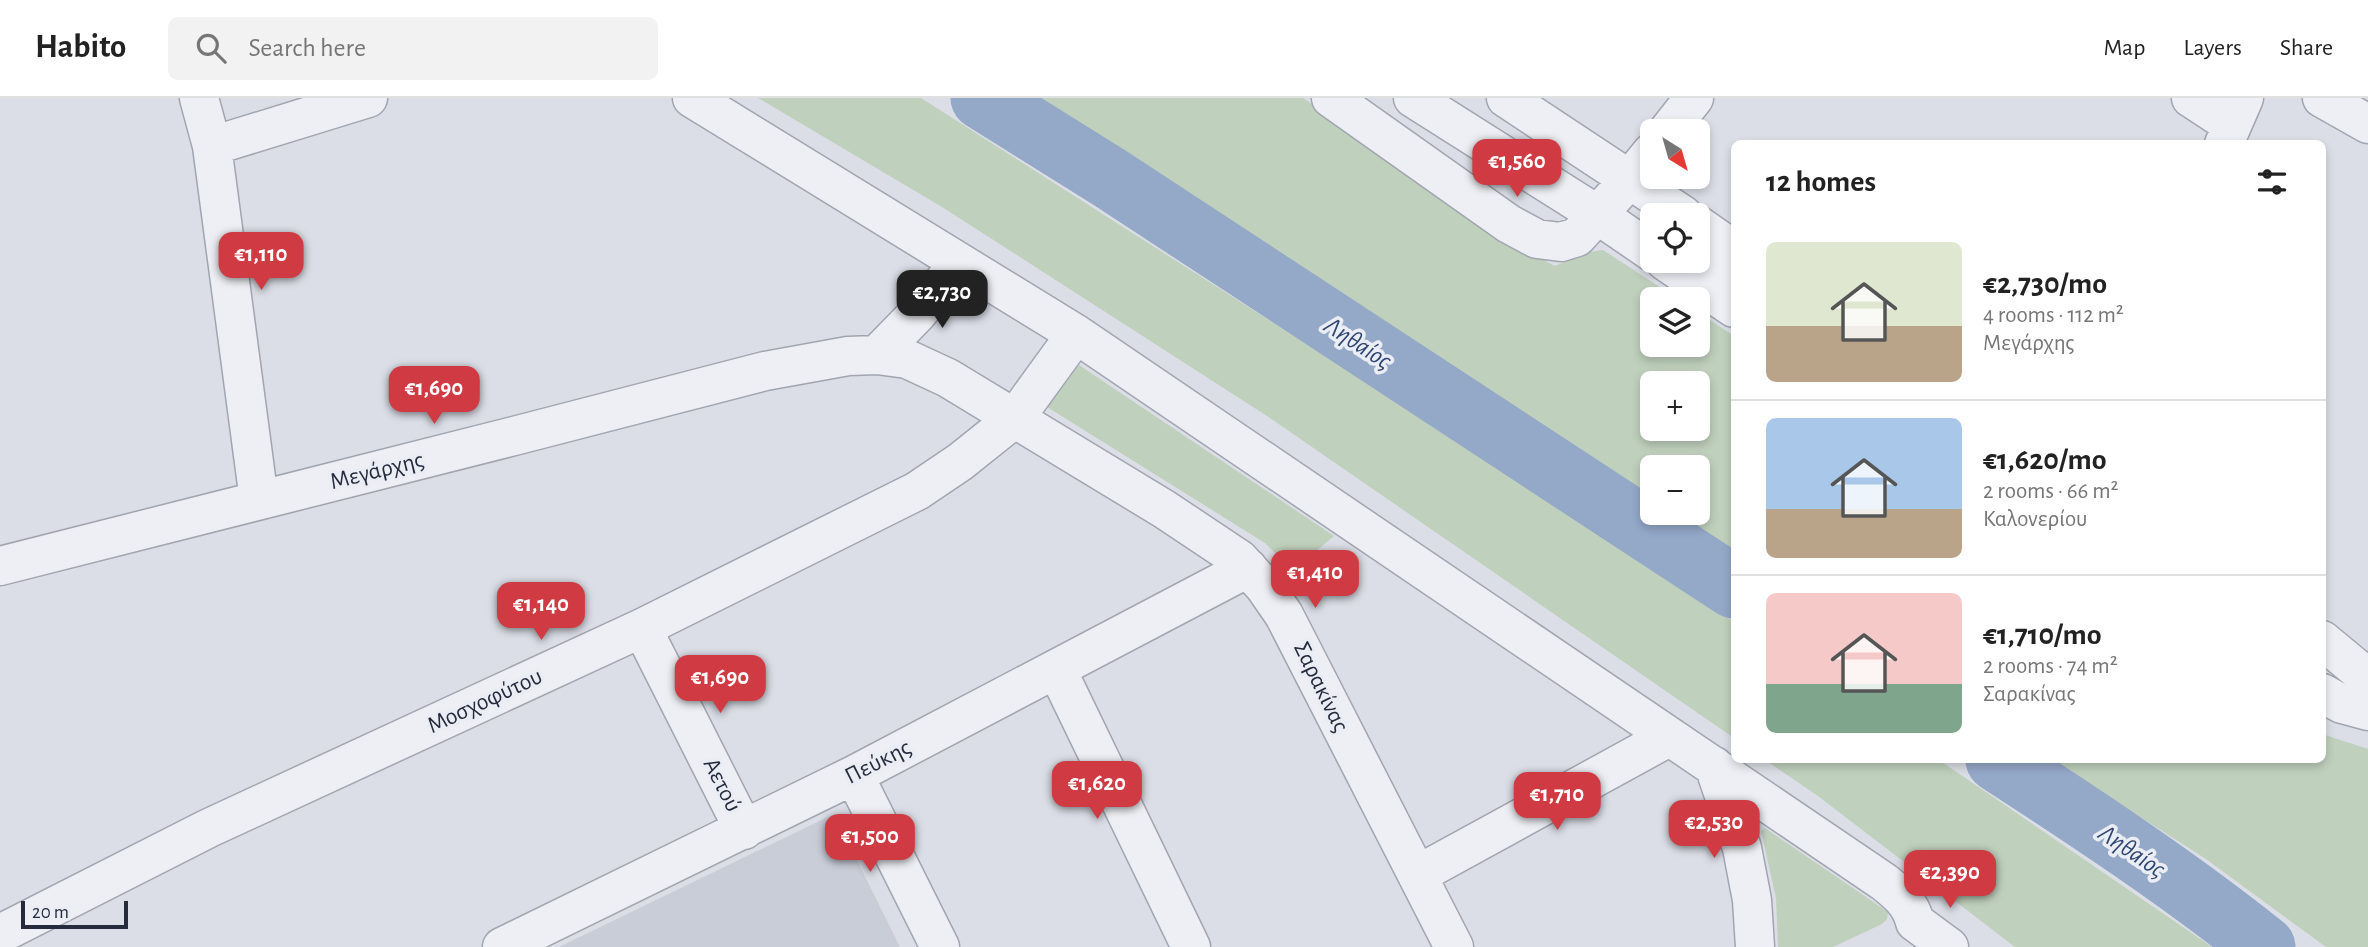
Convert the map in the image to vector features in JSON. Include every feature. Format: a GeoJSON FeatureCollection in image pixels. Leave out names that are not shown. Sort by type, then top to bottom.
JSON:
{"type":"FeatureCollection","features":[{"type":"Feature","properties":{"kind":"street"},"geometry":{"type":"LineString","coordinates":[[199,98],[212,146],[259,500]]}},
{"type":"Feature","properties":{"kind":"street"},"geometry":{"type":"LineString","coordinates":[[212,146],[368,98]]}},
{"type":"Feature","properties":{"kind":"street"},"geometry":{"type":"LineString","coordinates":[[692,98],[1076,334],[1892,888],[1910,908],[1906,934],[1949,947]]}},
{"type":"Feature","properties":{"kind":"street"},"geometry":{"type":"LineString","coordinates":[[1331,98],[1509,224],[1537,239],[1561,242],[1577,237],[1640,167]]}},
{"type":"Feature","properties":{"kind":"street"},"geometry":{"type":"LineString","coordinates":[[1413,98],[1640,244]]}},
{"type":"Feature","properties":{"kind":"street"},"geometry":{"type":"LineString","coordinates":[[1506,98],[1640,165]]}},
{"type":"Feature","properties":{"kind":"street"},"geometry":{"type":"LineString","coordinates":[[1677,119],[1694,98]]}},
{"type":"Feature","properties":{"kind":"street"},"geometry":{"type":"LineString","coordinates":[[2191,98],[2233,122]]}},
{"type":"Feature","properties":{"kind":"street"},"geometry":{"type":"LineString","coordinates":[[2322,98],[2368,124]]}},
{"type":"Feature","properties":{"kind":"street"},"geometry":{"type":"LineString","coordinates":[[1661,189],[1673,203]]}},
{"type":"Feature","properties":{"kind":"street"},"geometry":{"type":"LineString","coordinates":[[1710,234],[1731,250]]}},
{"type":"Feature","properties":{"kind":"street"},"geometry":{"type":"LineString","coordinates":[[1683,273],[1720,298],[1731,262]]}},
{"type":"Feature","properties":{"kind":"street"},"geometry":{"type":"LineString","coordinates":[[877,355],[917,314],[959,263]]}},
{"type":"Feature","properties":{"kind":"street","name":"Μοσχοφύτου"},"geometry":{"type":"LineString","coordinates":[[0,934],[209,828],[642,628],[917,491],[960,462],[1015,418],[1076,334]]}},
{"type":"Feature","properties":{"kind":"street","name":"Μεγάρχης"},"geometry":{"type":"LineString","coordinates":[[0,566],[765,371],[848,356],[877,355],[906,359],[1015,418]]}},
{"type":"Feature","properties":{"kind":"street","name":"Σαρακίνας"},"geometry":{"type":"LineString","coordinates":[[1015,418],[1223,547],[1264,586],[1284,615],[1454,947]]}},
{"type":"Feature","properties":{"kind":"street","name":"Πεύκης"},"geometry":{"type":"LineString","coordinates":[[502,947],[854,775],[1248,568]]}},
{"type":"Feature","properties":{"kind":"street","name":"Αετού"},"geometry":{"type":"LineString","coordinates":[[642,628],[744,830]]}},
{"type":"Feature","properties":{"kind":"street"},"geometry":{"type":"LineString","coordinates":[[2326,643],[2368,678]]}},
{"type":"Feature","properties":{"kind":"street"},"geometry":{"type":"LineString","coordinates":[[1057,670],[1191,947]]}},
{"type":"Feature","properties":{"kind":"street"},"geometry":{"type":"LineString","coordinates":[[2326,695],[2342,704],[2368,711]]}},
{"type":"Feature","properties":{"kind":"street"},"geometry":{"type":"LineString","coordinates":[[1417,875],[1669,737]]}},
{"type":"Feature","properties":{"kind":"street"},"geometry":{"type":"LineString","coordinates":[[1714,766],[1742,848],[1752,900],[1755,947]]}},
{"type":"Feature","properties":{"kind":"street"},"geometry":{"type":"LineString","coordinates":[[854,775],[940,947]]}},
{"type":"Feature","properties":{"kind":"shaded area"},"geometry":{"type":"Polygon","coordinates":[[[834,814],[900,947],[559,947],[834,814]]]}},
{"type":"Feature","properties":{"kind":"green space"},"geometry":{"type":"Polygon","coordinates":[[[758,98],[921,98],[1543,495],[1731,620],[1731,736],[1267,416],[942,207],[758,98]]]}},
{"type":"Feature","properties":{"kind":"green space"},"geometry":{"type":"Polygon","coordinates":[[[1032,98],[1303,98],[1555,266],[1589,252],[1603,250],[1660,287],[1640,287],[1640,357],[1710,357],[1710,320],[1731,334],[1731,553],[1687,525],[1710,525],[1710,455],[1640,455],[1640,494],[1032,98]]]}},
{"type":"Feature","properties":{"kind":"green space"},"geometry":{"type":"Polygon","coordinates":[[[1079,365],[1334,536],[1289,574],[1265,543],[1047,407],[1079,365]]]}},
{"type":"Feature","properties":{"kind":"green space"},"geometry":{"type":"Polygon","coordinates":[[[2326,735],[2368,749],[2368,947],[2326,947],[2206,859],[2056,763],[2326,763],[2326,735]]]}},
{"type":"Feature","properties":{"kind":"green space"},"geometry":{"type":"Polygon","coordinates":[[[1769,763],[1943,763],[2212,947],[2015,947],[1818,796],[1769,763]]]}},
{"type":"Feature","properties":{"kind":"green space"},"geometry":{"type":"Polygon","coordinates":[[[1765,828],[1888,912],[1887,919],[1882,924],[1833,947],[1778,947],[1776,898],[1761,831],[1765,828]]]}},
{"type":"Feature","properties":{"kind":"waterway","name":"Ληθαίος"},"geometry":{"type":"LineString","coordinates":[[982,98],[1110,178],[1731,585]]}},
{"type":"Feature","properties":{"kind":"waterway","name":"Ληθαίος"},"geometry":{"type":"LineString","coordinates":[[2002,763],[2099,827],[2264,947]]}}]}
